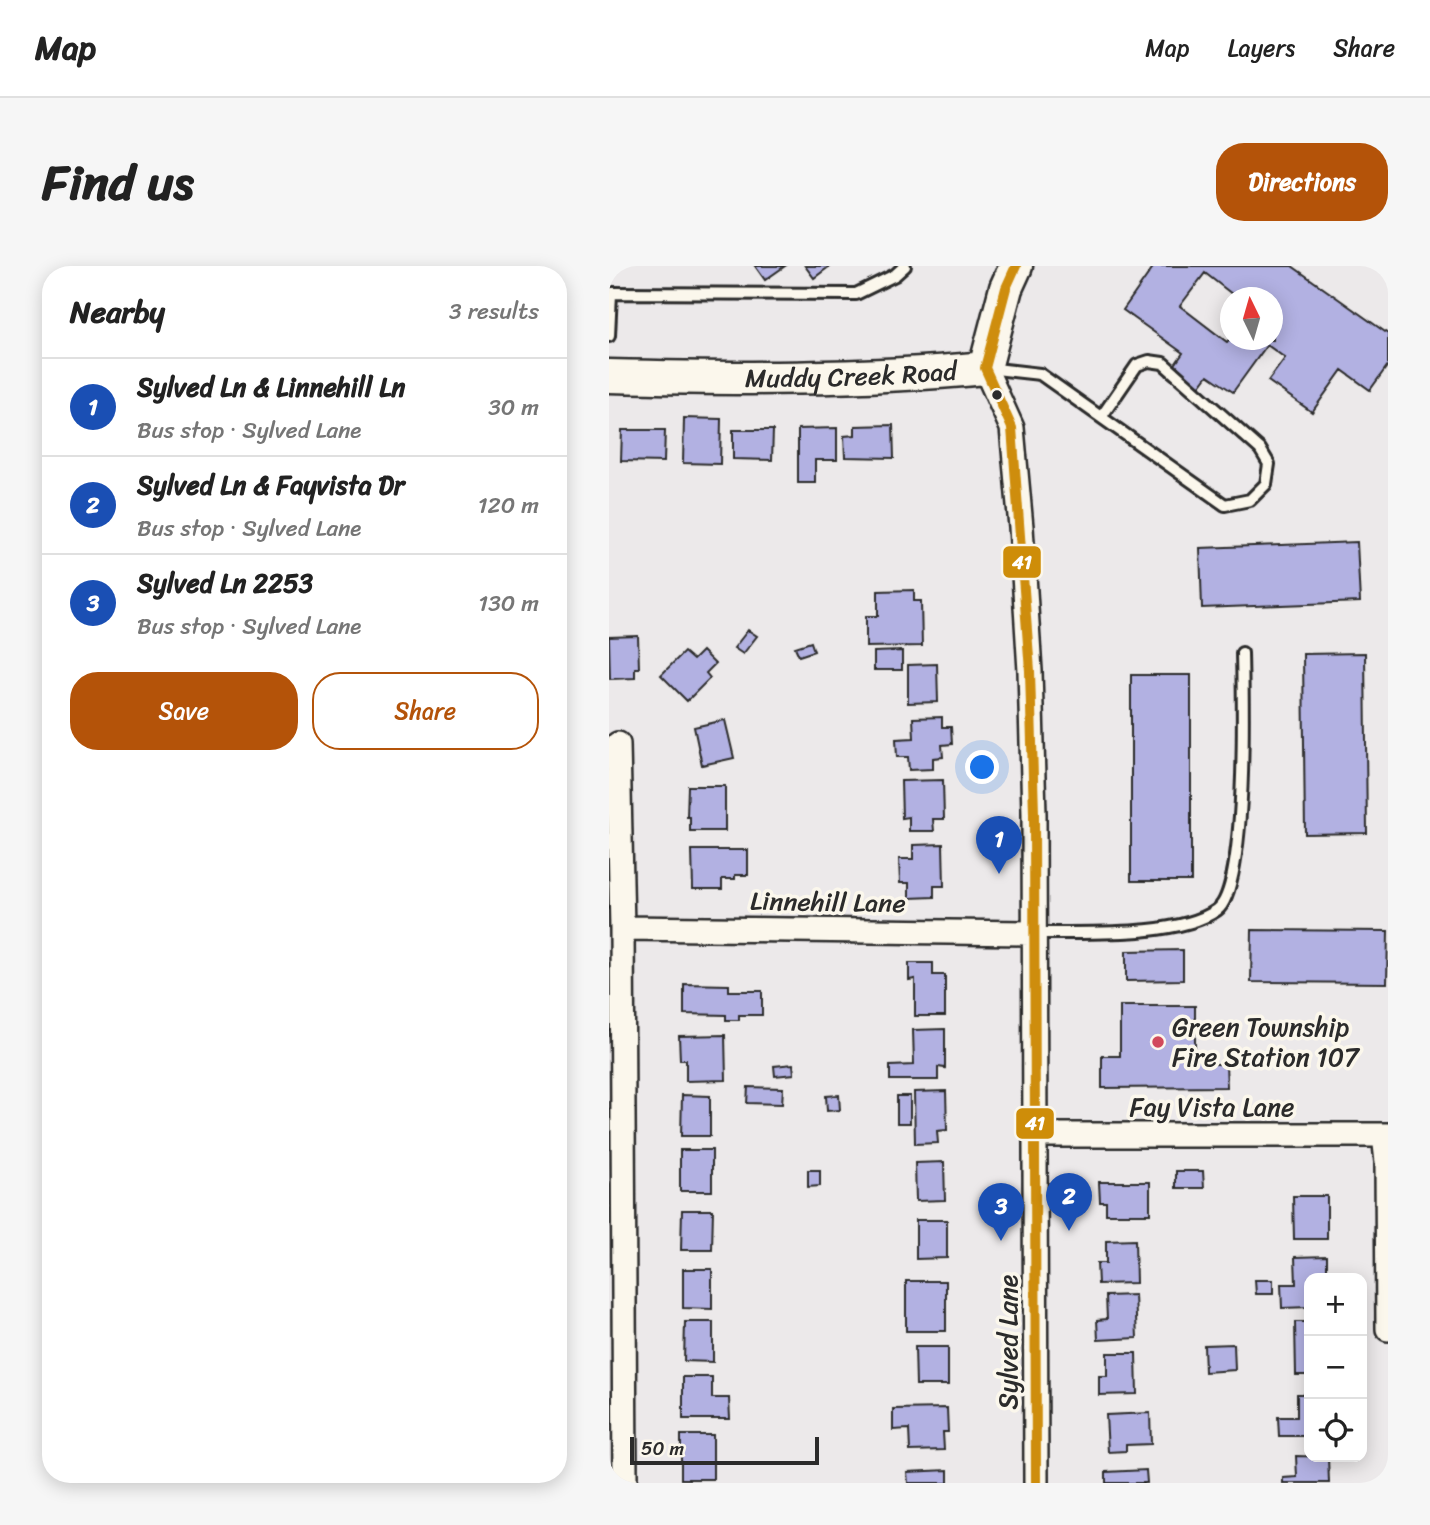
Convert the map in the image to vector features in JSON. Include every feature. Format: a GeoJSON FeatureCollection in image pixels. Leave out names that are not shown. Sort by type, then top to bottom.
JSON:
{"type":"FeatureCollection","features":[{"type":"Feature","properties":{"kind":"street","name":"Muddy Creek Road"},"geometry":{"type":"LineString","coordinates":[[609,376],[748,380],[903,376],[985,368],[1006,288],[1016,266]]}},
{"type":"Feature","properties":{"kind":"street","name":"Sylved Lane"},"geometry":{"type":"LineString","coordinates":[[985,368],[1012,428],[1021,527],[1033,788],[1037,1483]]}},
{"type":"Feature","properties":{"kind":"street"},"geometry":{"type":"LineString","coordinates":[[618,744],[622,928],[625,1483]]}},
{"type":"Feature","properties":{"kind":"street","name":"Linnehill Lane"},"geometry":{"type":"LineString","coordinates":[[622,928],[1034,933]]}},
{"type":"Feature","properties":{"kind":"street","name":"Fay Vista Lane"},"geometry":{"type":"LineString","coordinates":[[1035,1135],[1386,1135]]}},
{"type":"Feature","properties":{"kind":"street"},"geometry":{"type":"LineString","coordinates":[[1386,1135],[1388,1329]]}},
{"type":"Feature","properties":{"kind":"lane"},"geometry":{"type":"LineString","coordinates":[[609,336],[611,293],[856,294],[895,275],[905,266]]}},
{"type":"Feature","properties":{"kind":"lane"},"geometry":{"type":"LineString","coordinates":[[985,368],[1040,374],[1225,505],[1250,500],[1266,484],[1269,464],[1260,449],[1163,363],[1149,361],[1137,365],[1102,416]]}},
{"type":"Feature","properties":{"kind":"lane"},"geometry":{"type":"LineString","coordinates":[[1034,933],[1141,932],[1192,921],[1219,909],[1230,891],[1241,820],[1242,653]]}},
{"type":"Feature","properties":{"kind":"building"},"geometry":{"type":"Polygon","coordinates":[[[755,266],[785,266],[765,280],[755,266]]]}},
{"type":"Feature","properties":{"kind":"building"},"geometry":{"type":"Polygon","coordinates":[[[805,266],[830,266],[814,278],[805,266]]]}},
{"type":"Feature","properties":{"kind":"building"},"geometry":{"type":"Polygon","coordinates":[[[1154,266],[1292,266],[1388,334],[1388,365],[1370,390],[1342,370],[1312,412],[1268,381],[1285,358],[1274,350],[1283,350],[1283,287],[1223,287],[1205,273],[1180,306],[1220,337],[1220,350],[1263,350],[1233,392],[1208,375],[1193,395],[1167,376],[1183,353],[1123,310],[1154,266]]]}},
{"type":"Feature","properties":{"kind":"building"},"geometry":{"type":"Polygon","coordinates":[[[684,418],[721,419],[720,464],[683,463],[684,418]]]}},
{"type":"Feature","properties":{"kind":"building"},"geometry":{"type":"Polygon","coordinates":[[[893,425],[894,458],[845,457],[844,436],[855,435],[855,426],[893,425]]]}},
{"type":"Feature","properties":{"kind":"building"},"geometry":{"type":"Polygon","coordinates":[[[837,428],[837,460],[815,460],[815,483],[798,483],[798,429],[837,428]]]}},
{"type":"Feature","properties":{"kind":"building"},"geometry":{"type":"Polygon","coordinates":[[[622,430],[665,430],[664,462],[621,461],[622,430]]]}},
{"type":"Feature","properties":{"kind":"building"},"geometry":{"type":"Polygon","coordinates":[[[733,430],[773,430],[772,460],[733,459],[733,430]]]}},
{"type":"Feature","properties":{"kind":"building"},"geometry":{"type":"Polygon","coordinates":[[[1357,542],[1360,602],[1202,608],[1200,548],[1357,542]]]}},
{"type":"Feature","properties":{"kind":"building"},"geometry":{"type":"Polygon","coordinates":[[[914,590],[914,601],[921,601],[922,646],[866,647],[866,616],[878,616],[878,591],[914,590]]]}},
{"type":"Feature","properties":{"kind":"building"},"geometry":{"type":"Polygon","coordinates":[[[748,630],[757,636],[743,654],[734,648],[748,630]]]}},
{"type":"Feature","properties":{"kind":"building"},"geometry":{"type":"Polygon","coordinates":[[[638,636],[639,668],[635,668],[635,678],[610,679],[609,637],[638,636]]]}},
{"type":"Feature","properties":{"kind":"building"},"geometry":{"type":"Polygon","coordinates":[[[811,642],[814,651],[799,656],[795,647],[811,642]]]}},
{"type":"Feature","properties":{"kind":"building"},"geometry":{"type":"Polygon","coordinates":[[[702,651],[715,664],[706,673],[710,678],[687,701],[661,675],[684,652],[693,660],[702,651]]]}},
{"type":"Feature","properties":{"kind":"building"},"geometry":{"type":"Polygon","coordinates":[[[902,651],[902,670],[874,670],[874,652],[902,651]]]}},
{"type":"Feature","properties":{"kind":"building"},"geometry":{"type":"Polygon","coordinates":[[[1365,653],[1367,833],[1305,834],[1303,654],[1365,653]]]}},
{"type":"Feature","properties":{"kind":"building"},"geometry":{"type":"Polygon","coordinates":[[[937,664],[938,702],[908,703],[908,665],[937,664]]]}},
{"type":"Feature","properties":{"kind":"building"},"geometry":{"type":"Polygon","coordinates":[[[1131,675],[1191,675],[1191,881],[1131,881],[1131,675]]]}},
{"type":"Feature","properties":{"kind":"building"},"geometry":{"type":"Polygon","coordinates":[[[942,717],[942,727],[951,727],[952,744],[942,745],[943,757],[933,758],[933,769],[909,770],[908,757],[897,757],[896,739],[914,738],[913,718],[942,717]]]}},
{"type":"Feature","properties":{"kind":"building"},"geometry":{"type":"Polygon","coordinates":[[[725,720],[734,758],[702,765],[694,727],[725,720]]]}},
{"type":"Feature","properties":{"kind":"building"},"geometry":{"type":"Polygon","coordinates":[[[943,780],[944,819],[933,819],[934,831],[909,831],[909,817],[902,818],[901,781],[943,780]]]}},
{"type":"Feature","properties":{"kind":"building"},"geometry":{"type":"Polygon","coordinates":[[[688,786],[725,786],[725,831],[690,831],[690,817],[687,817],[688,786]]]}},
{"type":"Feature","properties":{"kind":"building"},"geometry":{"type":"Polygon","coordinates":[[[943,844],[944,886],[934,886],[934,897],[909,898],[909,883],[900,883],[899,859],[913,859],[913,845],[943,844]]]}},
{"type":"Feature","properties":{"kind":"building"},"geometry":{"type":"Polygon","coordinates":[[[692,850],[748,850],[748,875],[722,879],[722,889],[693,889],[692,850]]]}},
{"type":"Feature","properties":{"kind":"building"},"geometry":{"type":"Polygon","coordinates":[[[1252,930],[1388,931],[1387,983],[1251,982],[1252,930]]]}},
{"type":"Feature","properties":{"kind":"building"},"geometry":{"type":"Polygon","coordinates":[[[1183,950],[1183,980],[1126,981],[1126,951],[1183,950]]]}},
{"type":"Feature","properties":{"kind":"building"},"geometry":{"type":"Polygon","coordinates":[[[909,963],[933,963],[933,975],[945,975],[945,1016],[915,1016],[915,979],[909,980],[909,963]]]}},
{"type":"Feature","properties":{"kind":"building"},"geometry":{"type":"Polygon","coordinates":[[[684,984],[729,985],[729,991],[762,991],[762,1015],[739,1015],[739,1020],[726,1020],[726,1015],[684,1014],[684,984]]]}},
{"type":"Feature","properties":{"kind":"building","name":"Green Township Fire Station 107"},"geometry":{"type":"Polygon","coordinates":[[[1120,1006],[1195,1006],[1195,1055],[1203,1055],[1203,1064],[1226,1064],[1227,1087],[1102,1088],[1102,1056],[1120,1056],[1120,1006]]]}},
{"type":"Feature","properties":{"kind":"building"},"geometry":{"type":"Polygon","coordinates":[[[945,1029],[945,1068],[938,1067],[938,1080],[890,1080],[890,1066],[914,1065],[913,1030],[945,1029]]]}},
{"type":"Feature","properties":{"kind":"building"},"geometry":{"type":"Polygon","coordinates":[[[725,1035],[726,1080],[686,1081],[686,1060],[680,1060],[679,1036],[725,1035]]]}},
{"type":"Feature","properties":{"kind":"building"},"geometry":{"type":"Polygon","coordinates":[[[793,1064],[794,1074],[775,1076],[774,1066],[793,1064]]]}},
{"type":"Feature","properties":{"kind":"building"},"geometry":{"type":"Polygon","coordinates":[[[748,1087],[783,1088],[782,1104],[747,1103],[748,1087]]]}},
{"type":"Feature","properties":{"kind":"building"},"geometry":{"type":"Polygon","coordinates":[[[946,1091],[947,1130],[937,1131],[938,1143],[915,1144],[914,1092],[946,1091]]]}},
{"type":"Feature","properties":{"kind":"building"},"geometry":{"type":"Polygon","coordinates":[[[682,1095],[710,1096],[710,1136],[681,1136],[682,1095]]]}},
{"type":"Feature","properties":{"kind":"building"},"geometry":{"type":"Polygon","coordinates":[[[839,1095],[840,1110],[827,1111],[826,1096],[839,1095]]]}},
{"type":"Feature","properties":{"kind":"building"},"geometry":{"type":"Polygon","coordinates":[[[897,1096],[910,1096],[910,1123],[897,1123],[897,1096]]]}},
{"type":"Feature","properties":{"kind":"building"},"geometry":{"type":"Polygon","coordinates":[[[680,1150],[712,1150],[712,1191],[680,1191],[680,1150]]]}},
{"type":"Feature","properties":{"kind":"building"},"geometry":{"type":"Polygon","coordinates":[[[944,1162],[945,1200],[916,1201],[915,1163],[944,1162]]]}},
{"type":"Feature","properties":{"kind":"building"},"geometry":{"type":"Polygon","coordinates":[[[808,1170],[820,1170],[820,1186],[808,1187],[808,1170]]]}},
{"type":"Feature","properties":{"kind":"building"},"geometry":{"type":"Polygon","coordinates":[[[1176,1171],[1203,1171],[1204,1188],[1176,1188],[1176,1171]]]}},
{"type":"Feature","properties":{"kind":"building"},"geometry":{"type":"Polygon","coordinates":[[[1099,1182],[1150,1182],[1150,1214],[1106,1214],[1106,1202],[1100,1202],[1099,1182]]]}},
{"type":"Feature","properties":{"kind":"building"},"geometry":{"type":"Polygon","coordinates":[[[1293,1196],[1327,1196],[1327,1239],[1294,1239],[1293,1196]]]}},
{"type":"Feature","properties":{"kind":"building"},"geometry":{"type":"Polygon","coordinates":[[[682,1210],[713,1210],[712,1250],[681,1250],[682,1210]]]}},
{"type":"Feature","properties":{"kind":"building"},"geometry":{"type":"Polygon","coordinates":[[[916,1220],[947,1220],[947,1258],[916,1259],[916,1220]]]}},
{"type":"Feature","properties":{"kind":"building"},"geometry":{"type":"Polygon","coordinates":[[[1135,1240],[1136,1283],[1098,1284],[1097,1263],[1106,1263],[1106,1241],[1135,1240]]]}},
{"type":"Feature","properties":{"kind":"building"},"geometry":{"type":"Polygon","coordinates":[[[1327,1256],[1327,1273],[1304,1273],[1304,1307],[1282,1308],[1281,1284],[1296,1284],[1295,1257],[1327,1256]]]}},
{"type":"Feature","properties":{"kind":"building"},"geometry":{"type":"Polygon","coordinates":[[[683,1269],[712,1269],[712,1309],[683,1308],[683,1269]]]}},
{"type":"Feature","properties":{"kind":"building"},"geometry":{"type":"Polygon","coordinates":[[[1255,1280],[1273,1280],[1273,1294],[1256,1294],[1255,1280]]]}},
{"type":"Feature","properties":{"kind":"building"},"geometry":{"type":"Polygon","coordinates":[[[906,1281],[946,1281],[946,1331],[906,1331],[906,1281]]]}},
{"type":"Feature","properties":{"kind":"building"},"geometry":{"type":"Polygon","coordinates":[[[1135,1295],[1137,1338],[1098,1340],[1097,1320],[1107,1319],[1106,1296],[1135,1295]]]}},
{"type":"Feature","properties":{"kind":"building"},"geometry":{"type":"Polygon","coordinates":[[[685,1322],[713,1322],[713,1362],[684,1361],[685,1322]]]}},
{"type":"Feature","properties":{"kind":"building"},"geometry":{"type":"Polygon","coordinates":[[[1295,1322],[1304,1322],[1304,1375],[1296,1375],[1295,1322]]]}},
{"type":"Feature","properties":{"kind":"building"},"geometry":{"type":"Polygon","coordinates":[[[1234,1344],[1235,1370],[1205,1372],[1204,1345],[1234,1344]]]}},
{"type":"Feature","properties":{"kind":"building"},"geometry":{"type":"Polygon","coordinates":[[[915,1347],[948,1347],[948,1385],[916,1385],[915,1347]]]}},
{"type":"Feature","properties":{"kind":"building"},"geometry":{"type":"Polygon","coordinates":[[[1107,1353],[1136,1353],[1137,1394],[1099,1395],[1099,1376],[1107,1376],[1107,1353]]]}},
{"type":"Feature","properties":{"kind":"building"},"geometry":{"type":"Polygon","coordinates":[[[683,1377],[712,1377],[712,1398],[729,1398],[730,1419],[683,1419],[683,1377]]]}},
{"type":"Feature","properties":{"kind":"building"},"geometry":{"type":"Polygon","coordinates":[[[1297,1394],[1304,1394],[1304,1436],[1279,1436],[1278,1417],[1297,1417],[1297,1394]]]}},
{"type":"Feature","properties":{"kind":"building"},"geometry":{"type":"Polygon","coordinates":[[[947,1408],[948,1432],[943,1432],[944,1450],[910,1451],[909,1429],[893,1430],[893,1409],[947,1408]]]}},
{"type":"Feature","properties":{"kind":"building"},"geometry":{"type":"Polygon","coordinates":[[[1150,1413],[1151,1444],[1126,1445],[1126,1451],[1108,1452],[1106,1415],[1150,1413]]]}},
{"type":"Feature","properties":{"kind":"building"},"geometry":{"type":"Polygon","coordinates":[[[681,1435],[713,1435],[713,1479],[681,1479],[681,1435]]]}},
{"type":"Feature","properties":{"kind":"building"},"geometry":{"type":"Polygon","coordinates":[[[1296,1456],[1304,1456],[1304,1462],[1328,1462],[1329,1483],[1283,1483],[1283,1478],[1297,1477],[1296,1456]]]}},
{"type":"Feature","properties":{"kind":"building"},"geometry":{"type":"Polygon","coordinates":[[[948,1470],[948,1483],[908,1483],[907,1472],[948,1470]]]}},
{"type":"Feature","properties":{"kind":"building"},"geometry":{"type":"Polygon","coordinates":[[[1146,1470],[1147,1483],[1106,1483],[1106,1472],[1146,1470]]]}},
{"type":"Feature","properties":{"kind":"transit line","name":"41"},"geometry":{"type":"LineString","coordinates":[[1016,266],[1006,288],[985,368],[1012,428],[1030,671],[1034,814],[1036,1483]]}},
{"type":"Feature","properties":{"kind":"place","name":"Sylved Ln & Linnehill Ln"},"geometry":{"type":"Point","coordinates":[999,874]}},
{"type":"Feature","properties":{"kind":"place","name":"Green Township Fire Station 107"},"geometry":{"type":"Point","coordinates":[1158,1042]}},
{"type":"Feature","properties":{"kind":"place","name":"Sylved Ln & Fayvista Dr"},"geometry":{"type":"Point","coordinates":[1069,1231]}},
{"type":"Feature","properties":{"kind":"place","name":"Sylved Ln 2253"},"geometry":{"type":"Point","coordinates":[1001,1241]}}]}
